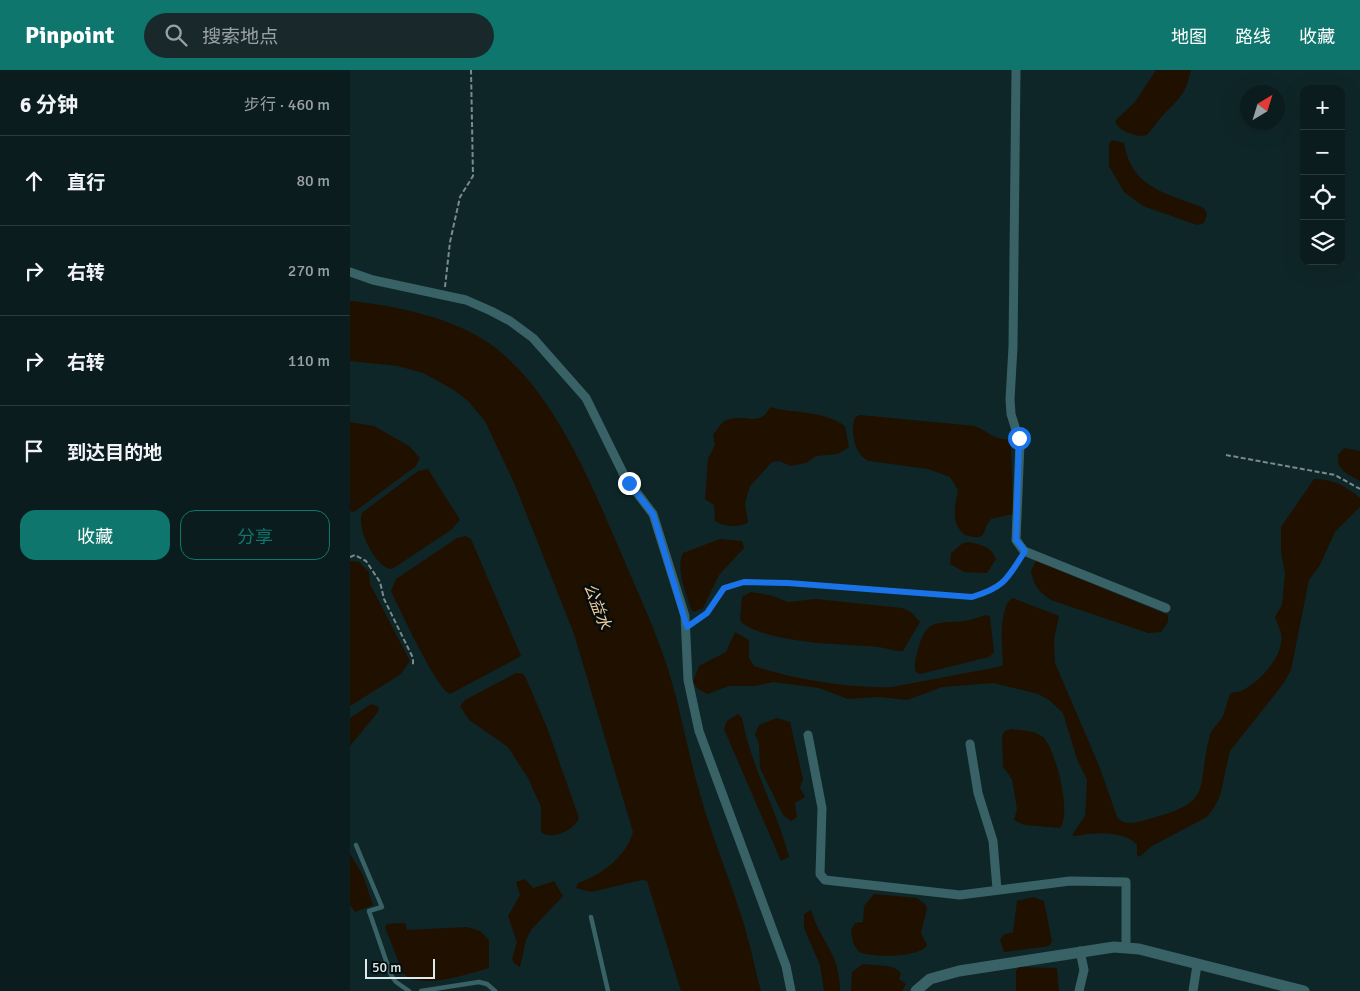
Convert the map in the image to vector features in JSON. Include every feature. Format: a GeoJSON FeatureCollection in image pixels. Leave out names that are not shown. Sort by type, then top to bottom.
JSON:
{"type":"FeatureCollection","features":[{"type":"Feature","properties":{"kind":"street"},"geometry":{"type":"LineString","coordinates":[[1016,70],[1013,347],[1010,399],[1011,414],[1020,443],[1016,540],[1025,551],[1166,608]]}},
{"type":"Feature","properties":{"kind":"street"},"geometry":{"type":"LineString","coordinates":[[350,272],[373,280],[473,303],[491,310],[525,331],[586,398],[626,477],[653,514],[687,627],[688,680],[699,731],[786,966],[791,991]]}},
{"type":"Feature","properties":{"kind":"street"},"geometry":{"type":"LineString","coordinates":[[808,735],[822,808],[820,874],[825,880],[960,895],[1070,881],[1126,882],[1126,948]]}},
{"type":"Feature","properties":{"kind":"street"},"geometry":{"type":"LineString","coordinates":[[970,744],[978,793],[993,841],[997,889]]}},
{"type":"Feature","properties":{"kind":"street"},"geometry":{"type":"LineString","coordinates":[[916,991],[930,979],[959,971],[1114,947],[1126,948],[1304,991]]}},
{"type":"Feature","properties":{"kind":"street"},"geometry":{"type":"LineString","coordinates":[[1079,991],[1084,970],[1080,951]]}},
{"type":"Feature","properties":{"kind":"street"},"geometry":{"type":"LineString","coordinates":[[1193,991],[1197,965]]}},
{"type":"Feature","properties":{"kind":"lane"},"geometry":{"type":"LineString","coordinates":[[687,627],[707,613],[724,588],[744,582],[788,583],[972,597],[1000,586],[1025,551]]}},
{"type":"Feature","properties":{"kind":"lane"},"geometry":{"type":"LineString","coordinates":[[356,844],[382,907],[369,911],[391,975],[407,991]]}},
{"type":"Feature","properties":{"kind":"lane"},"geometry":{"type":"LineString","coordinates":[[592,917],[608,991]]}},
{"type":"Feature","properties":{"kind":"lane"},"geometry":{"type":"LineString","coordinates":[[421,991],[479,982],[487,984],[495,991]]}},
{"type":"Feature","properties":{"kind":"path"},"geometry":{"type":"LineString","coordinates":[[443,295],[460,197],[473,176],[471,70]]}},
{"type":"Feature","properties":{"kind":"path"},"geometry":{"type":"LineString","coordinates":[[1226,455],[1335,475],[1360,488]]}},
{"type":"Feature","properties":{"kind":"path"},"geometry":{"type":"LineString","coordinates":[[350,557],[355,555],[366,561],[380,582],[384,599],[413,658],[413,666]]}},
{"type":"Feature","properties":{"kind":"water"},"geometry":{"type":"Polygon","coordinates":[[[1156,70],[1191,70],[1182,94],[1147,135],[1128,133],[1120,128],[1115,121],[1135,102],[1156,70]]]}},
{"type":"Feature","properties":{"kind":"water"},"geometry":{"type":"Polygon","coordinates":[[[1112,140],[1124,143],[1134,170],[1152,187],[1204,208],[1207,214],[1204,223],[1197,225],[1143,206],[1124,192],[1109,166],[1109,144],[1112,140]]]}},
{"type":"Feature","properties":{"kind":"water","name":"公益水"},"geometry":{"type":"Polygon","coordinates":[[[350,301],[404,309],[458,326],[474,334],[489,343],[512,363],[534,387],[553,413],[570,442],[599,502],[664,658],[700,794],[743,922],[761,991],[681,991],[647,881],[642,880],[591,892],[576,888],[578,883],[587,880],[612,864],[625,849],[633,832],[574,634],[515,485],[485,421],[468,401],[454,390],[423,373],[398,366],[350,361],[350,301]]]}},
{"type":"Feature","properties":{"kind":"water"},"geometry":{"type":"Polygon","coordinates":[[[770,407],[828,417],[836,421],[845,426],[849,447],[838,454],[816,456],[806,463],[791,466],[779,461],[772,462],[750,486],[745,504],[748,522],[737,526],[727,526],[718,523],[715,521],[714,505],[705,499],[708,459],[715,445],[713,435],[725,421],[734,418],[757,419],[766,414],[770,407]]]}},
{"type":"Feature","properties":{"kind":"water"},"geometry":{"type":"Polygon","coordinates":[[[860,415],[975,426],[994,436],[1006,439],[1011,444],[1013,514],[991,519],[981,536],[965,535],[955,520],[958,490],[950,477],[928,469],[869,461],[864,458],[854,442],[853,435],[855,417],[860,415]]]}},
{"type":"Feature","properties":{"kind":"water"},"geometry":{"type":"Polygon","coordinates":[[[350,422],[374,426],[409,446],[420,458],[416,466],[354,512],[350,511],[350,422]]]}},
{"type":"Feature","properties":{"kind":"water"},"geometry":{"type":"Polygon","coordinates":[[[1344,448],[1360,451],[1360,481],[1344,471],[1339,465],[1338,455],[1344,448]]]}},
{"type":"Feature","properties":{"kind":"water"},"geometry":{"type":"Polygon","coordinates":[[[428,469],[460,520],[451,530],[392,569],[386,567],[379,562],[368,545],[361,526],[363,512],[418,471],[428,469]]]}},
{"type":"Feature","properties":{"kind":"water"},"geometry":{"type":"Polygon","coordinates":[[[1314,479],[1327,480],[1350,490],[1360,498],[1360,507],[1335,532],[1320,565],[1309,580],[1291,670],[1283,684],[1230,751],[1220,796],[1207,817],[1152,846],[1139,857],[1137,855],[1137,845],[1133,841],[1121,836],[1100,833],[1072,835],[1085,816],[1087,780],[1077,759],[1063,713],[1049,700],[1038,694],[993,683],[942,687],[907,700],[879,697],[848,699],[819,688],[773,682],[755,686],[729,686],[707,694],[698,689],[693,682],[699,666],[726,652],[735,632],[749,640],[749,658],[754,666],[786,675],[841,685],[892,687],[998,667],[1003,665],[1003,618],[1008,602],[1013,598],[1059,616],[1054,640],[1055,663],[1100,768],[1117,817],[1124,822],[1132,823],[1170,813],[1185,806],[1194,799],[1199,791],[1210,735],[1223,716],[1230,694],[1240,692],[1254,683],[1276,657],[1281,643],[1281,636],[1275,617],[1282,605],[1285,573],[1281,552],[1281,527],[1314,479]]]}},
{"type":"Feature","properties":{"kind":"water"},"geometry":{"type":"Polygon","coordinates":[[[466,536],[471,539],[521,656],[450,694],[436,679],[391,591],[396,579],[457,538],[466,536]]]}},
{"type":"Feature","properties":{"kind":"water"},"geometry":{"type":"Polygon","coordinates":[[[720,539],[742,541],[744,548],[719,575],[703,608],[694,612],[691,610],[681,574],[680,566],[683,553],[720,539]]]}},
{"type":"Feature","properties":{"kind":"water"},"geometry":{"type":"Polygon","coordinates":[[[969,542],[985,547],[994,555],[996,559],[987,573],[964,572],[950,564],[951,553],[963,543],[969,542]]]}},
{"type":"Feature","properties":{"kind":"water"},"geometry":{"type":"Polygon","coordinates":[[[350,561],[359,562],[369,572],[370,584],[410,661],[401,674],[350,706],[350,561]]]}},
{"type":"Feature","properties":{"kind":"water"},"geometry":{"type":"Polygon","coordinates":[[[1036,561],[1168,615],[1168,622],[1161,632],[1148,633],[1051,600],[1035,585],[1031,571],[1036,561]]]}},
{"type":"Feature","properties":{"kind":"water"},"geometry":{"type":"Polygon","coordinates":[[[751,592],[770,595],[788,602],[816,599],[902,608],[911,612],[920,622],[903,651],[789,639],[755,630],[742,623],[740,619],[742,597],[751,592]]]}},
{"type":"Feature","properties":{"kind":"water"},"geometry":{"type":"Polygon","coordinates":[[[987,615],[990,617],[994,652],[989,657],[920,674],[916,672],[915,665],[920,642],[928,628],[939,623],[965,621],[987,615]]]}},
{"type":"Feature","properties":{"kind":"water"},"geometry":{"type":"Polygon","coordinates":[[[516,673],[521,673],[525,676],[548,730],[579,818],[572,827],[557,835],[541,832],[541,807],[528,778],[508,747],[469,720],[460,706],[465,700],[516,673]]]}},
{"type":"Feature","properties":{"kind":"water"},"geometry":{"type":"Polygon","coordinates":[[[371,704],[379,707],[378,712],[350,746],[350,718],[371,704]]]}},
{"type":"Feature","properties":{"kind":"water"},"geometry":{"type":"Polygon","coordinates":[[[738,714],[742,718],[751,754],[778,822],[789,857],[781,861],[724,729],[727,721],[738,714]]]}},
{"type":"Feature","properties":{"kind":"water"},"geometry":{"type":"Polygon","coordinates":[[[777,718],[790,722],[803,779],[800,788],[805,797],[795,803],[797,817],[791,821],[783,815],[760,768],[759,744],[755,734],[759,725],[777,718]]]}},
{"type":"Feature","properties":{"kind":"water"},"geometry":{"type":"Polygon","coordinates":[[[1011,729],[1036,733],[1044,738],[1049,745],[1058,768],[1063,797],[1063,821],[1060,828],[1024,825],[1014,820],[1017,809],[1012,779],[1003,767],[1002,736],[1005,731],[1011,729]]]}},
{"type":"Feature","properties":{"kind":"water"},"geometry":{"type":"Polygon","coordinates":[[[350,854],[363,875],[373,905],[355,912],[350,905],[350,854]]]}},
{"type":"Feature","properties":{"kind":"water"},"geometry":{"type":"Polygon","coordinates":[[[525,879],[533,888],[554,881],[563,896],[531,930],[526,940],[520,967],[512,959],[517,942],[508,916],[520,895],[516,882],[525,879]]]}},
{"type":"Feature","properties":{"kind":"water"},"geometry":{"type":"Polygon","coordinates":[[[874,894],[917,898],[925,904],[927,909],[921,933],[927,945],[923,949],[906,955],[895,956],[859,952],[853,943],[851,930],[855,923],[863,922],[864,906],[874,894]]]}},
{"type":"Feature","properties":{"kind":"water"},"geometry":{"type":"Polygon","coordinates":[[[1034,897],[1044,901],[1052,942],[1049,946],[1004,952],[1000,940],[1003,935],[1013,932],[1017,901],[1034,897]]]}},
{"type":"Feature","properties":{"kind":"water"},"geometry":{"type":"Polygon","coordinates":[[[811,910],[837,967],[840,991],[824,991],[820,965],[804,928],[804,914],[811,910]]]}},
{"type":"Feature","properties":{"kind":"water"},"geometry":{"type":"Polygon","coordinates":[[[405,923],[407,930],[467,927],[480,931],[489,940],[489,968],[457,977],[432,981],[421,981],[411,978],[403,973],[385,927],[387,924],[405,923]]]}},
{"type":"Feature","properties":{"kind":"water"},"geometry":{"type":"Polygon","coordinates":[[[863,964],[895,968],[901,973],[899,979],[906,984],[902,991],[851,991],[852,972],[863,964]]]}},
{"type":"Feature","properties":{"kind":"water"},"geometry":{"type":"Polygon","coordinates":[[[1019,967],[1057,968],[1059,991],[1016,991],[1016,971],[1019,967]]]}},
{"type":"Feature","properties":{"kind":"route"},"geometry":{"type":"LineString","coordinates":[[629,483],[653,514],[684,610],[687,627],[707,613],[724,588],[752,581],[972,597],[993,591],[1000,586],[1025,551],[1020,548],[1016,540],[1019,438]]}}]}
